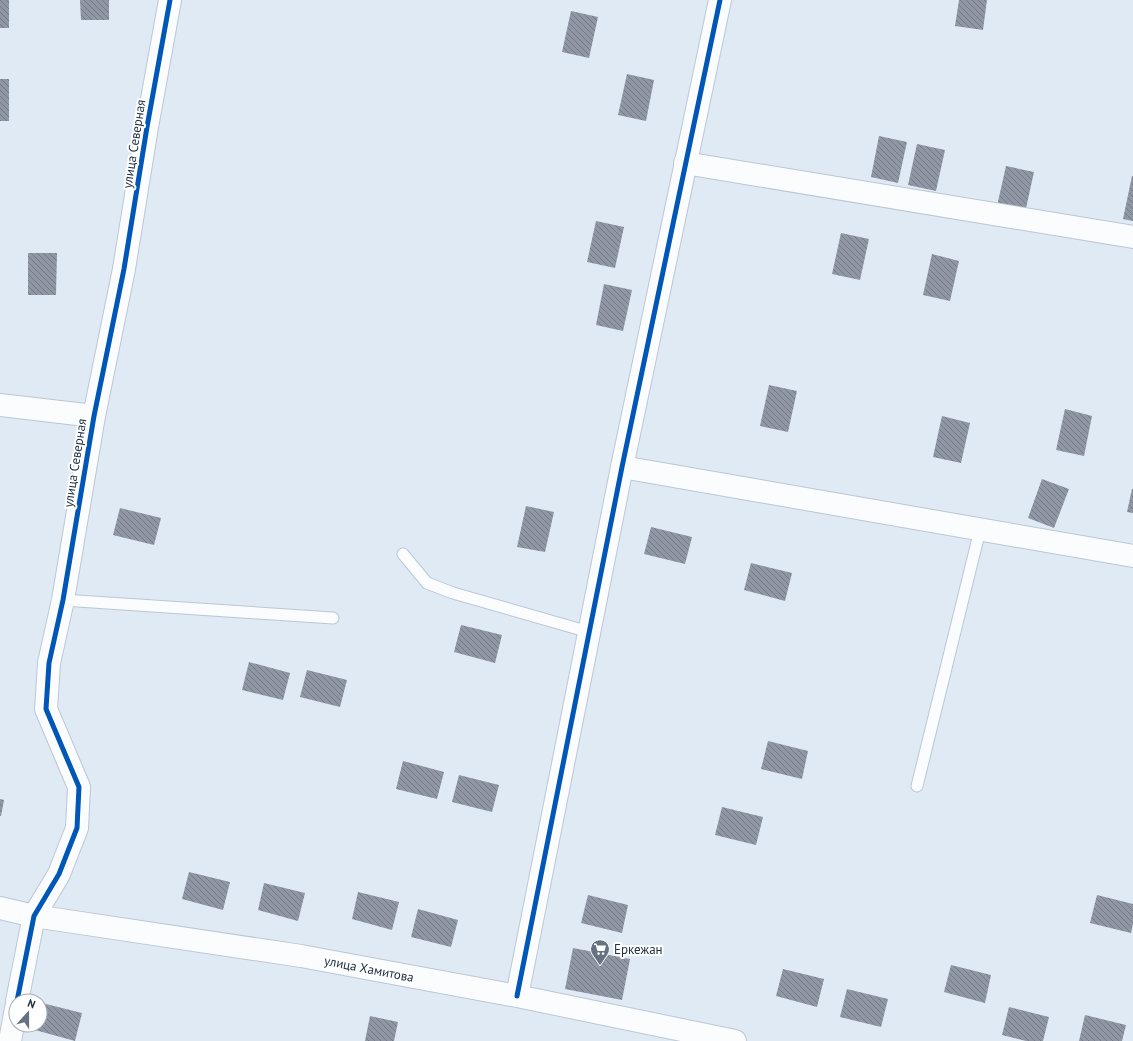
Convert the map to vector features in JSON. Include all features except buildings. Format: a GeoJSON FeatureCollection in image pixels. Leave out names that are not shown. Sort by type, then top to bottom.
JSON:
{"type":"FeatureCollection","features":[{"type":"Feature","properties":{"kind":"street","name":"улица Северная"},"geometry":{"type":"LineString","coordinates":[[19,993],[34,916],[58,874],[77,828],[79,787],[46,709],[49,663],[63,600],[94,416],[124,269],[147,127],[170,0]]}},
{"type":"Feature","properties":{"kind":"street"},"geometry":{"type":"LineString","coordinates":[[517,996],[622,467],[720,0]]}},
{"type":"Feature","properties":{"kind":"street"},"geometry":{"type":"LineString","coordinates":[[686,163],[1133,237]]}},
{"type":"Feature","properties":{"kind":"street"},"geometry":{"type":"LineString","coordinates":[[0,405],[94,416]]}},
{"type":"Feature","properties":{"kind":"street"},"geometry":{"type":"LineString","coordinates":[[622,467],[1133,556]]}},
{"type":"Feature","properties":{"kind":"street","name":"улица Хамитова"},"geometry":{"type":"LineString","coordinates":[[0,908],[34,916],[301,956],[517,996],[735,1041]]}},
{"type":"Feature","properties":{"kind":"lane"},"geometry":{"type":"LineString","coordinates":[[917,786],[980,530]]}},
{"type":"Feature","properties":{"kind":"lane"},"geometry":{"type":"LineString","coordinates":[[403,554],[426,583],[453,594],[589,632]]}},
{"type":"Feature","properties":{"kind":"lane"},"geometry":{"type":"LineString","coordinates":[[63,600],[333,618]]}},
{"type":"Feature","properties":{"kind":"cycle path"},"geometry":{"type":"LineString","coordinates":[[19,993],[34,916],[59,874],[77,828],[79,787],[46,709],[49,663],[63,600],[94,416],[124,269],[147,127],[170,0]]}},
{"type":"Feature","properties":{"kind":"cycle path"},"geometry":{"type":"LineString","coordinates":[[517,996],[622,467],[720,0]]}},
{"type":"Feature","properties":{"kind":"place","name":"Еркежан"},"geometry":{"type":"Point","coordinates":[600,966]}}]}
